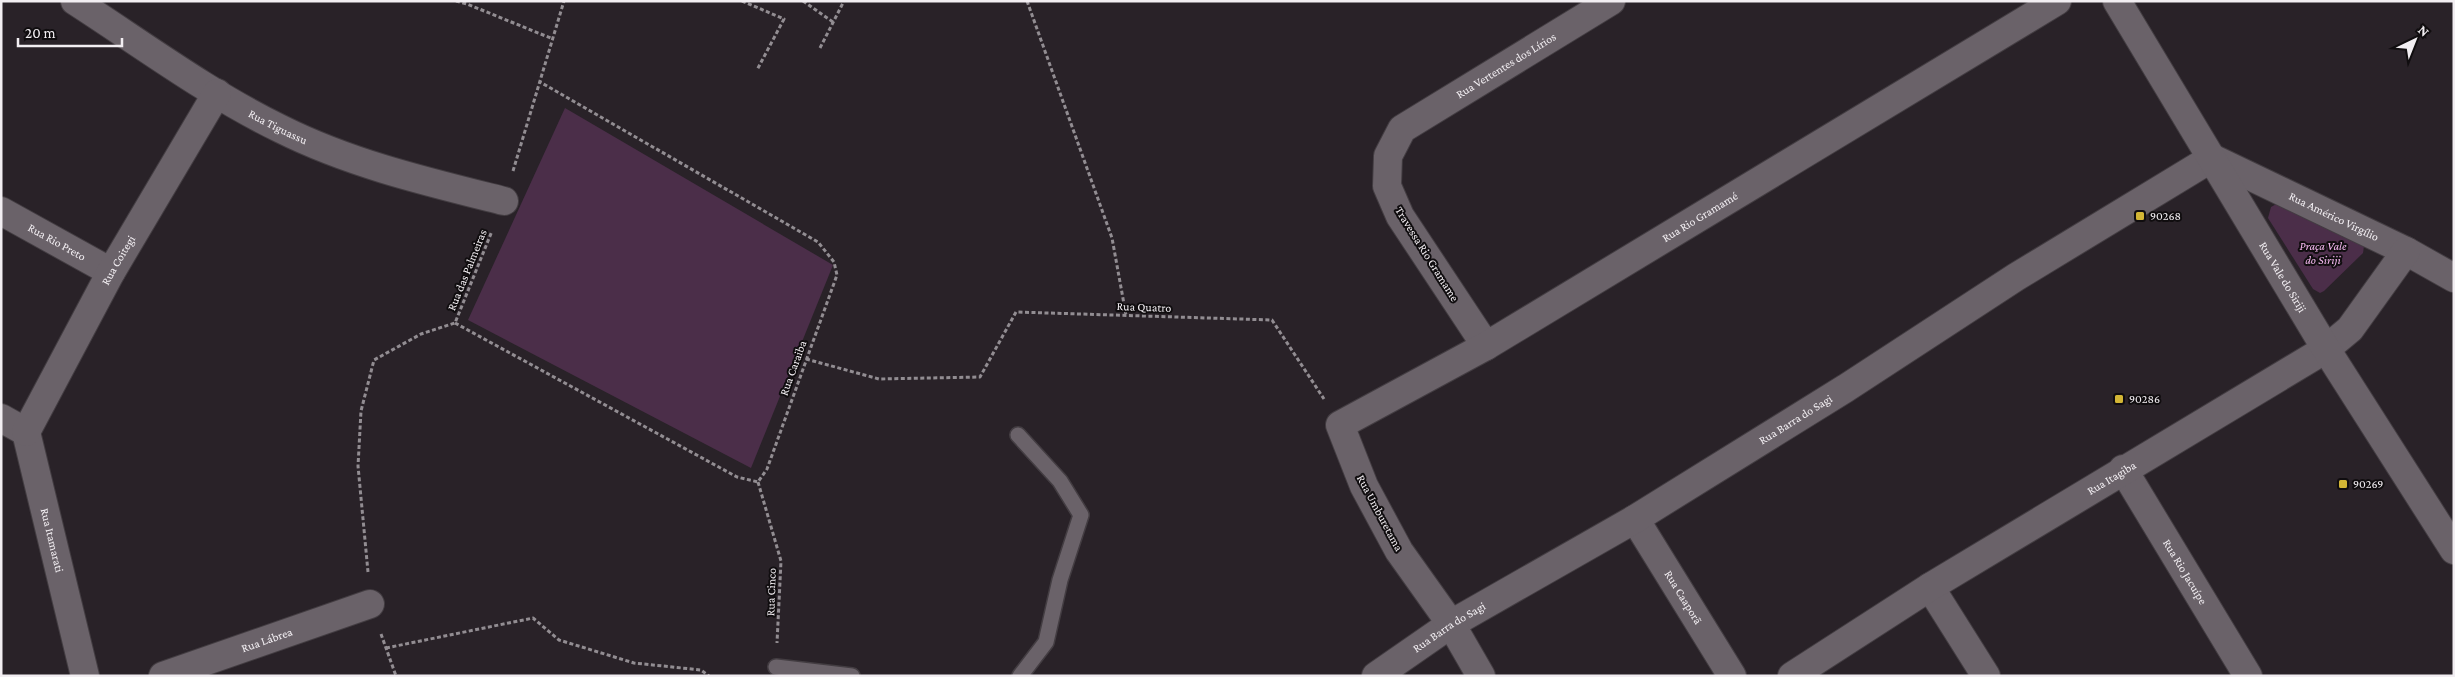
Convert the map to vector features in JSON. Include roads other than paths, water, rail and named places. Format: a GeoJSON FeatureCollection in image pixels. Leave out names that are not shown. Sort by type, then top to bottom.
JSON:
{"type":"FeatureCollection","features":[{"type":"Feature","properties":{"kind":"street","name":"Rua Tiguassu"},"geometry":{"type":"LineString","coordinates":[[75,1],[217,93],[280,129],[322,148],[400,174],[504,201]]}},
{"type":"Feature","properties":{"kind":"street","name":"Rua Vertentes dos Lírios"},"geometry":{"type":"LineString","coordinates":[[1402,128],[1611,1]]}},
{"type":"Feature","properties":{"kind":"street","name":"Rua Rio Gramamé"},"geometry":{"type":"LineString","coordinates":[[1340,425],[1486,346],[2057,1]]}},
{"type":"Feature","properties":{"kind":"street","name":"Rua Vale do Siriji"},"geometry":{"type":"LineString","coordinates":[[2117,1],[2326,348],[2454,550]]}},
{"type":"Feature","properties":{"kind":"street","name":"Rua Coitegi"},"geometry":{"type":"LineString","coordinates":[[26,432],[111,272],[217,93]]}},
{"type":"Feature","properties":{"kind":"street","name":"Travessa Rio Gramame"},"geometry":{"type":"LineString","coordinates":[[1402,128],[1388,156],[1387,186],[1400,216],[1486,346]]}},
{"type":"Feature","properties":{"kind":"street","name":"Rua Américo Virgílio"},"geometry":{"type":"LineString","coordinates":[[2212,158],[2406,251],[2454,278]]}},
{"type":"Feature","properties":{"kind":"street","name":"Rua Barra do Sagi"},"geometry":{"type":"LineString","coordinates":[[1376,676],[1451,624],[1635,519],[1846,388],[2016,278],[2212,158]]}},
{"type":"Feature","properties":{"kind":"street","name":"Rua Rio Preto"},"geometry":{"type":"LineString","coordinates":[[1,211],[111,272]]}},
{"type":"Feature","properties":{"kind":"street","name":"Rua Itagiba"},"geometry":{"type":"LineString","coordinates":[[1792,676],[1930,587],[2326,348],[2350,329],[2406,251]]}},
{"type":"Feature","properties":{"kind":"street"},"geometry":{"type":"LineString","coordinates":[[1,418],[26,432]]}},
{"type":"Feature","properties":{"kind":"street","name":"Rua Umburetama"},"geometry":{"type":"LineString","coordinates":[[1340,425],[1372,502],[1400,550],[1451,624],[1481,676]]}},
{"type":"Feature","properties":{"kind":"street","name":"Rua Itamarati"},"geometry":{"type":"LineString","coordinates":[[26,432],[85,676]]}},
{"type":"Feature","properties":{"kind":"street","name":"Rua Rio Jacuípe"},"geometry":{"type":"LineString","coordinates":[[2123,469],[2248,676]]}},
{"type":"Feature","properties":{"kind":"street","name":"Rua Caaporã"},"geometry":{"type":"LineString","coordinates":[[1635,519],[1732,676]]}},
{"type":"Feature","properties":{"kind":"street"},"geometry":{"type":"LineString","coordinates":[[1930,587],[1986,676]]}},
{"type":"Feature","properties":{"kind":"street","name":"Rua Lábrea"},"geometry":{"type":"LineString","coordinates":[[163,676],[370,604]]}},
{"type":"Feature","properties":{"kind":"lane"},"geometry":{"type":"LineString","coordinates":[[1018,435],[1060,481],[1081,516],[1060,580],[1046,642],[1020,676]]}},
{"type":"Feature","properties":{"kind":"lane"},"geometry":{"type":"LineString","coordinates":[[776,667],[852,676]]}},
{"type":"Feature","properties":{"kind":"place","name":"90268"},"geometry":{"type":"Point","coordinates":[2140,216]}},
{"type":"Feature","properties":{"kind":"place","name":"90286"},"geometry":{"type":"Point","coordinates":[2119,399]}},
{"type":"Feature","properties":{"kind":"place","name":"90269"},"geometry":{"type":"Point","coordinates":[2343,484]}},
{"type":"Feature","properties":{"kind":"park label","name":"Praça Vale do Siriji"},"geometry":{"type":"Point","coordinates":[2323,253]}}]}
